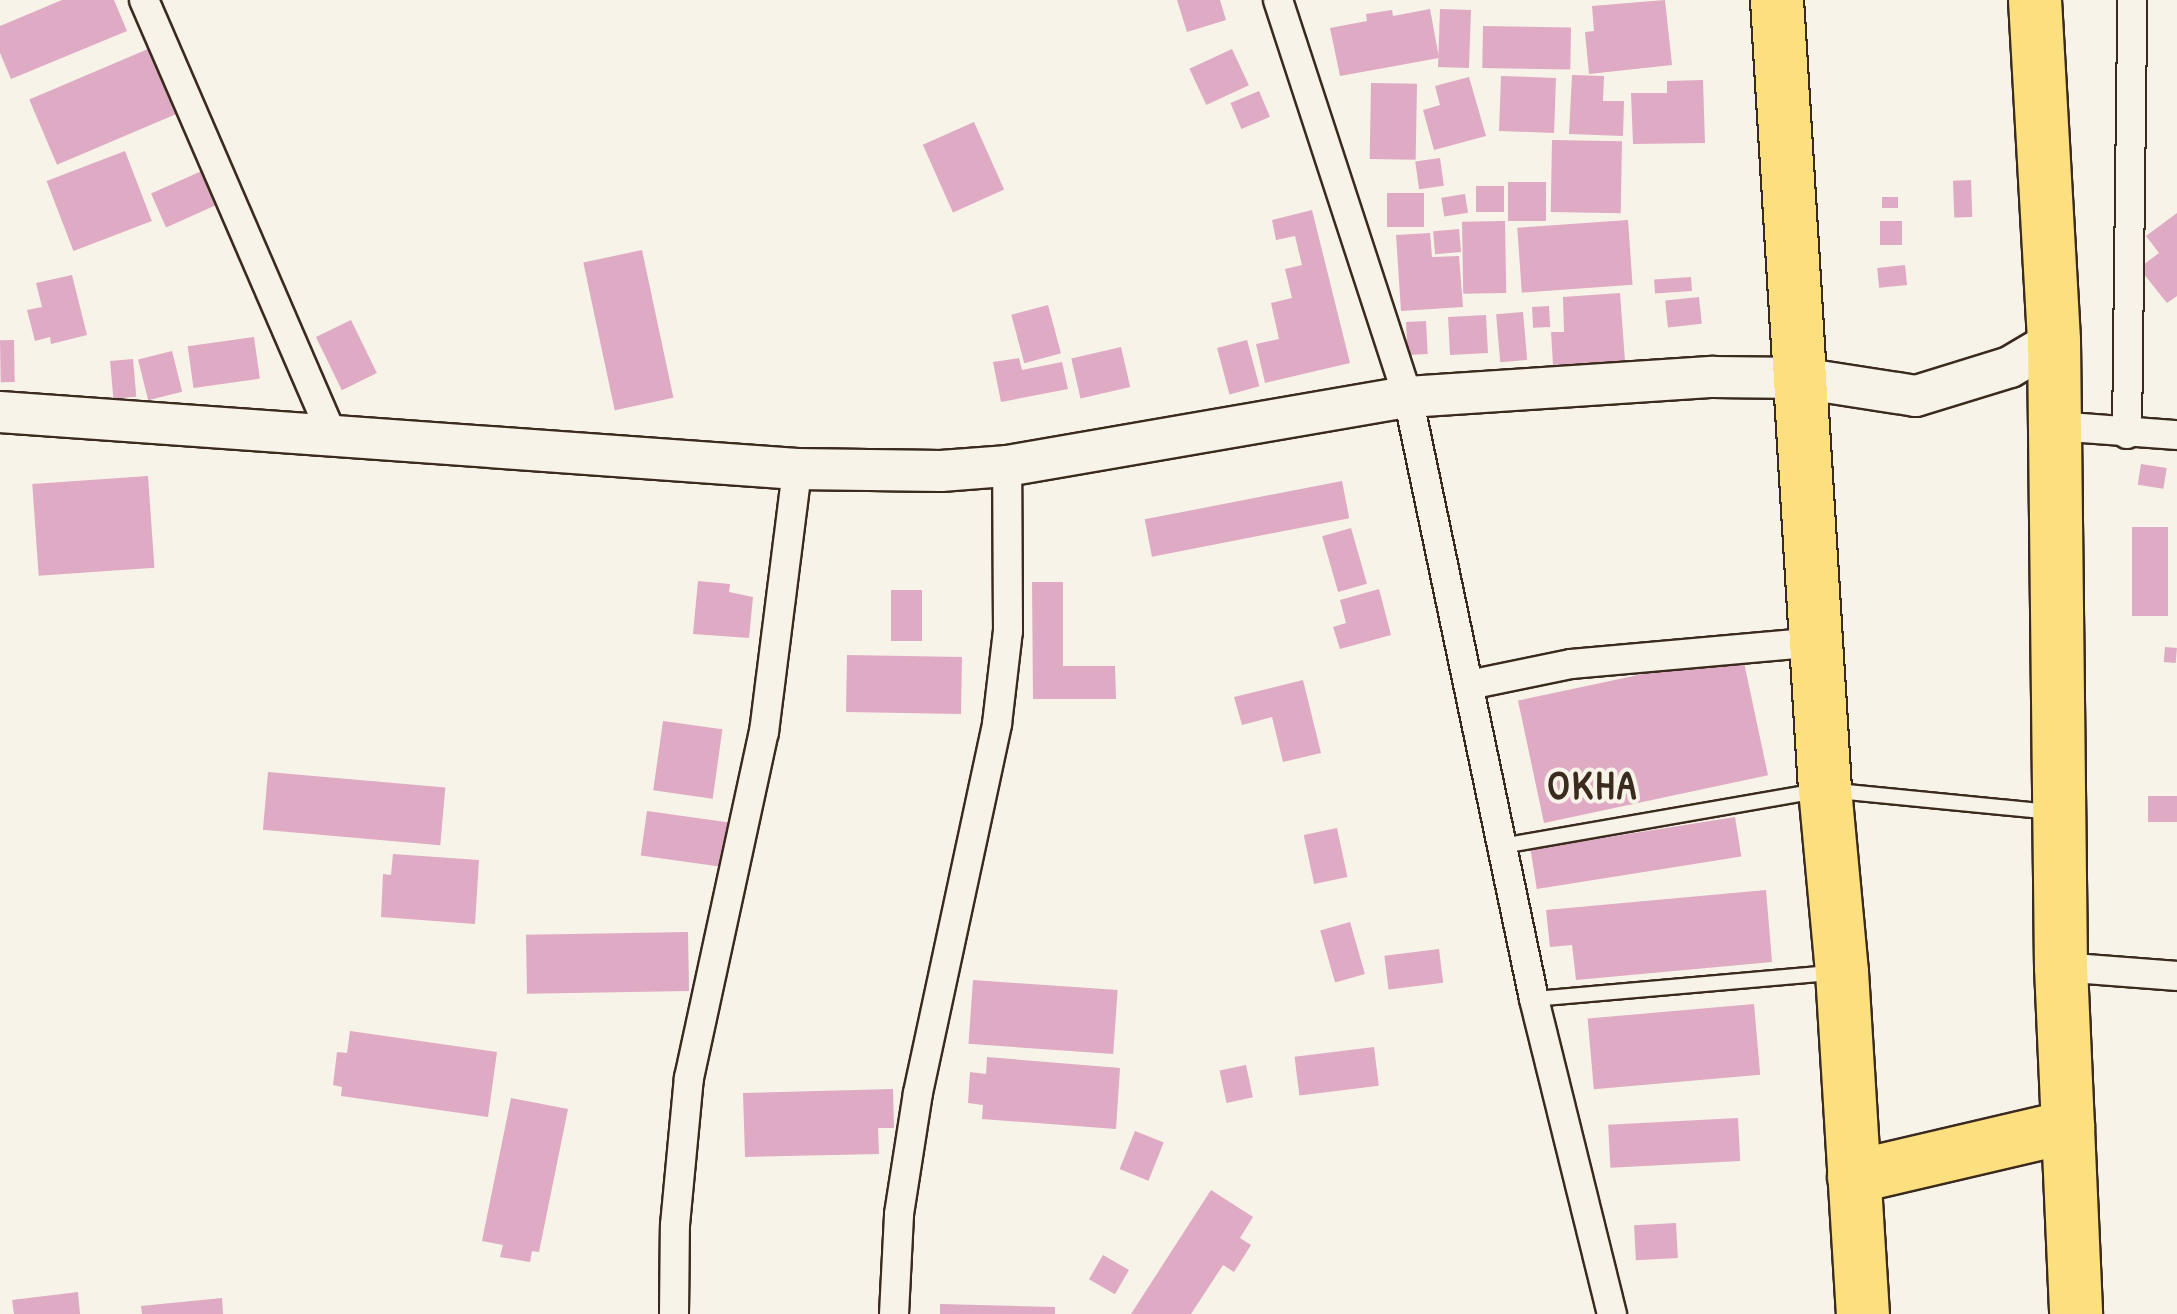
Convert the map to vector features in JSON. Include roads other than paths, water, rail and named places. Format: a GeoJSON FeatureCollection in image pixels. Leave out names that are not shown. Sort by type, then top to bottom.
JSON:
{"type":"FeatureCollection","features":[{"type":"Feature","properties":{"kind":"highway"},"geometry":{"type":"LineString","coordinates":[[1777,0],[1825,789],[1842,972],[1863,1314]]}},
{"type":"Feature","properties":{"kind":"highway"},"geometry":{"type":"LineString","coordinates":[[2035,0],[2054,341],[2062,968],[2076,1314]]}},
{"type":"Feature","properties":{"kind":"highway"},"geometry":{"type":"LineString","coordinates":[[1854,1177],[2068,1126]]}},
{"type":"Feature","properties":{"kind":"street"},"geometry":{"type":"LineString","coordinates":[[144,0],[332,436]]}},
{"type":"Feature","properties":{"kind":"street"},"geometry":{"type":"LineString","coordinates":[[1278,0],[1408,397],[1534,999],[1612,1314]]}},
{"type":"Feature","properties":{"kind":"street"},"geometry":{"type":"LineString","coordinates":[[2127,434],[2132,0]]}},
{"type":"Feature","properties":{"kind":"street"},"geometry":{"type":"LineString","coordinates":[[0,412],[797,469],[941,471],[1008,466],[1408,397],[1713,376],[1800,378],[1916,396],[2010,367],[2054,341]]}},
{"type":"Feature","properties":{"kind":"street"},"geometry":{"type":"LineString","coordinates":[[2056,426],[2177,435]]}},
{"type":"Feature","properties":{"kind":"street"},"geometry":{"type":"LineString","coordinates":[[894,1314],[899,1214],[918,1092],[997,724],[1008,631],[1008,466]]}},
{"type":"Feature","properties":{"kind":"street"},"geometry":{"type":"LineString","coordinates":[[674,1314],[675,1225],[689,1078],[764,732],[797,469]]}},
{"type":"Feature","properties":{"kind":"street"},"geometry":{"type":"LineString","coordinates":[[1470,685],[1570,664],[1818,642]]}},
{"type":"Feature","properties":{"kind":"street"},"geometry":{"type":"LineString","coordinates":[[2062,968],[2177,976]]}},
{"type":"Feature","properties":{"kind":"lane"},"geometry":{"type":"LineString","coordinates":[[1502,846],[1825,789],[2060,814]]}},
{"type":"Feature","properties":{"kind":"lane"},"geometry":{"type":"LineString","coordinates":[[1534,999],[1842,972]]}},
{"type":"Feature","properties":{"kind":"district","name":"OKHA"},"geometry":{"type":"Point","coordinates":[1593,784]}}]}
